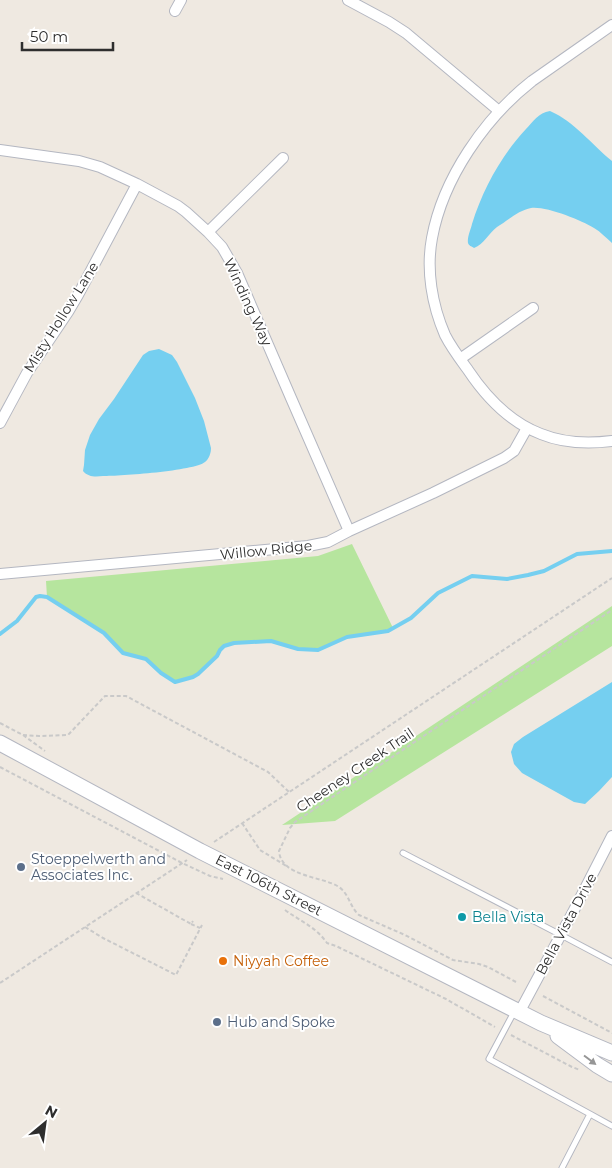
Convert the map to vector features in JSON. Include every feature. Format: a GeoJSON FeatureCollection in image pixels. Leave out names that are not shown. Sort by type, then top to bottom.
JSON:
{"type":"FeatureCollection","features":[{"type":"Feature","properties":{"kind":"main road","name":"East 106th Street"},"geometry":{"type":"LineString","coordinates":[[0,743],[200,850],[541,1023],[612,1053]]}},
{"type":"Feature","properties":{"kind":"main road","name":"East 106th Street"},"geometry":{"type":"LineString","coordinates":[[541,1023],[612,1074]]}},
{"type":"Feature","properties":{"kind":"street"},"geometry":{"type":"LineString","coordinates":[[175,11],[181,0]]}},
{"type":"Feature","properties":{"kind":"street"},"geometry":{"type":"LineString","coordinates":[[348,0],[406,33],[499,111]]}},
{"type":"Feature","properties":{"kind":"street"},"geometry":{"type":"LineString","coordinates":[[612,26],[532,80],[499,111],[482,133],[453,180],[439,212],[432,240],[430,272],[432,294],[445,335],[479,386],[499,408],[527,428],[550,437],[592,443],[612,440]]}},
{"type":"Feature","properties":{"kind":"street","name":"Winding Way"},"geometry":{"type":"LineString","coordinates":[[0,150],[100,167],[178,206],[191,216],[222,247],[238,273],[349,530]]}},
{"type":"Feature","properties":{"kind":"street"},"geometry":{"type":"LineString","coordinates":[[208,232],[283,158]]}},
{"type":"Feature","properties":{"kind":"street","name":"Misty Hollow Lane"},"geometry":{"type":"LineString","coordinates":[[0,423],[26,373],[78,295],[137,184]]}},
{"type":"Feature","properties":{"kind":"street"},"geometry":{"type":"LineString","coordinates":[[460,359],[533,308]]}},
{"type":"Feature","properties":{"kind":"street","name":"Willow Ridge"},"geometry":{"type":"LineString","coordinates":[[0,574],[308,546],[328,542],[349,530],[433,493],[504,458],[514,451],[527,428]]}},
{"type":"Feature","properties":{"kind":"street","name":"Bella Vista Drive"},"geometry":{"type":"LineString","coordinates":[[518,1010],[561,935],[612,836]]}},
{"type":"Feature","properties":{"kind":"lane"},"geometry":{"type":"LineString","coordinates":[[403,853],[612,962]]}},
{"type":"Feature","properties":{"kind":"lane"},"geometry":{"type":"LineString","coordinates":[[518,1010],[489,1059],[612,1126]]}},
{"type":"Feature","properties":{"kind":"lane"},"geometry":{"type":"LineString","coordinates":[[562,1168],[590,1114]]}},
{"type":"Feature","properties":{"kind":"path"},"geometry":{"type":"LineString","coordinates":[[0,983],[612,578]]}},
{"type":"Feature","properties":{"kind":"path","name":"Cheeney Creek Trail"},"geometry":{"type":"LineString","coordinates":[[296,872],[285,863],[279,852],[290,828],[295,822],[612,610]]}},
{"type":"Feature","properties":{"kind":"path"},"geometry":{"type":"LineString","coordinates":[[24,735],[68,735],[105,696],[126,696],[268,772],[289,792]]}},
{"type":"Feature","properties":{"kind":"path"},"geometry":{"type":"LineString","coordinates":[[0,723],[24,735],[48,753]]}},
{"type":"Feature","properties":{"kind":"path"},"geometry":{"type":"LineString","coordinates":[[0,767],[182,863],[210,876],[226,879]]}},
{"type":"Feature","properties":{"kind":"path"},"geometry":{"type":"LineString","coordinates":[[242,823],[260,850],[296,872],[340,887],[356,912],[364,917],[412,938],[446,956],[488,967],[516,982]]}},
{"type":"Feature","properties":{"kind":"path"},"geometry":{"type":"LineString","coordinates":[[136,893],[201,928]]}},
{"type":"Feature","properties":{"kind":"path"},"geometry":{"type":"LineString","coordinates":[[279,906],[312,926],[327,943],[446,999],[572,1067],[584,1071]]}},
{"type":"Feature","properties":{"kind":"path"},"geometry":{"type":"LineString","coordinates":[[191,924],[194,920]]}},
{"type":"Feature","properties":{"kind":"path"},"geometry":{"type":"LineString","coordinates":[[85,927],[176,975],[202,925]]}},
{"type":"Feature","properties":{"kind":"path"},"geometry":{"type":"LineString","coordinates":[[543,996],[612,1033]]}},
{"type":"Feature","properties":{"kind":"green space"},"geometry":{"type":"Polygon","coordinates":[[[352,544],[393,628],[376,633],[347,637],[318,650],[298,649],[271,641],[234,643],[224,646],[217,656],[198,674],[175,682],[161,673],[146,659],[123,653],[104,633],[47,597],[46,581],[318,556],[352,544]]]}},
{"type":"Feature","properties":{"kind":"green space"},"geometry":{"type":"Polygon","coordinates":[[[612,606],[612,646],[335,821],[282,825],[612,606]]]}},
{"type":"Feature","properties":{"kind":"water"},"geometry":{"type":"Polygon","coordinates":[[[550,111],[575,127],[612,161],[612,243],[597,230],[581,221],[554,211],[531,208],[518,213],[497,227],[478,246],[474,248],[470,246],[468,241],[472,224],[494,173],[517,139],[534,120],[539,115],[550,111]]]}},
{"type":"Feature","properties":{"kind":"water"},"geometry":{"type":"Polygon","coordinates":[[[159,349],[172,355],[195,398],[204,421],[211,448],[209,458],[198,465],[172,470],[140,474],[92,476],[87,474],[83,471],[85,450],[90,435],[99,419],[143,355],[149,351],[159,349]]]}},
{"type":"Feature","properties":{"kind":"water"},"geometry":{"type":"Polygon","coordinates":[[[612,682],[612,777],[599,791],[585,804],[574,802],[522,773],[514,764],[511,752],[514,744],[612,682]]]}},
{"type":"Feature","properties":{"kind":"waterway"},"geometry":{"type":"LineString","coordinates":[[0,634],[17,621],[36,597],[47,597],[104,633],[123,653],[146,659],[161,673],[175,682],[198,674],[217,656],[224,646],[234,643],[271,641],[298,649],[318,650],[347,637],[388,631],[411,618],[438,593],[472,576],[507,579],[544,571],[577,554],[612,551]]}},
{"type":"Feature","properties":{"kind":"place","name":"Stoeppelwerth and Associates Inc."},"geometry":{"type":"Point","coordinates":[21,867]}},
{"type":"Feature","properties":{"kind":"place","name":"Bella Vista"},"geometry":{"type":"Point","coordinates":[462,917]}},
{"type":"Feature","properties":{"kind":"place","name":"Niyyah Coffee"},"geometry":{"type":"Point","coordinates":[223,961]}},
{"type":"Feature","properties":{"kind":"place","name":"Hub and Spoke"},"geometry":{"type":"Point","coordinates":[217,1022]}}]}
